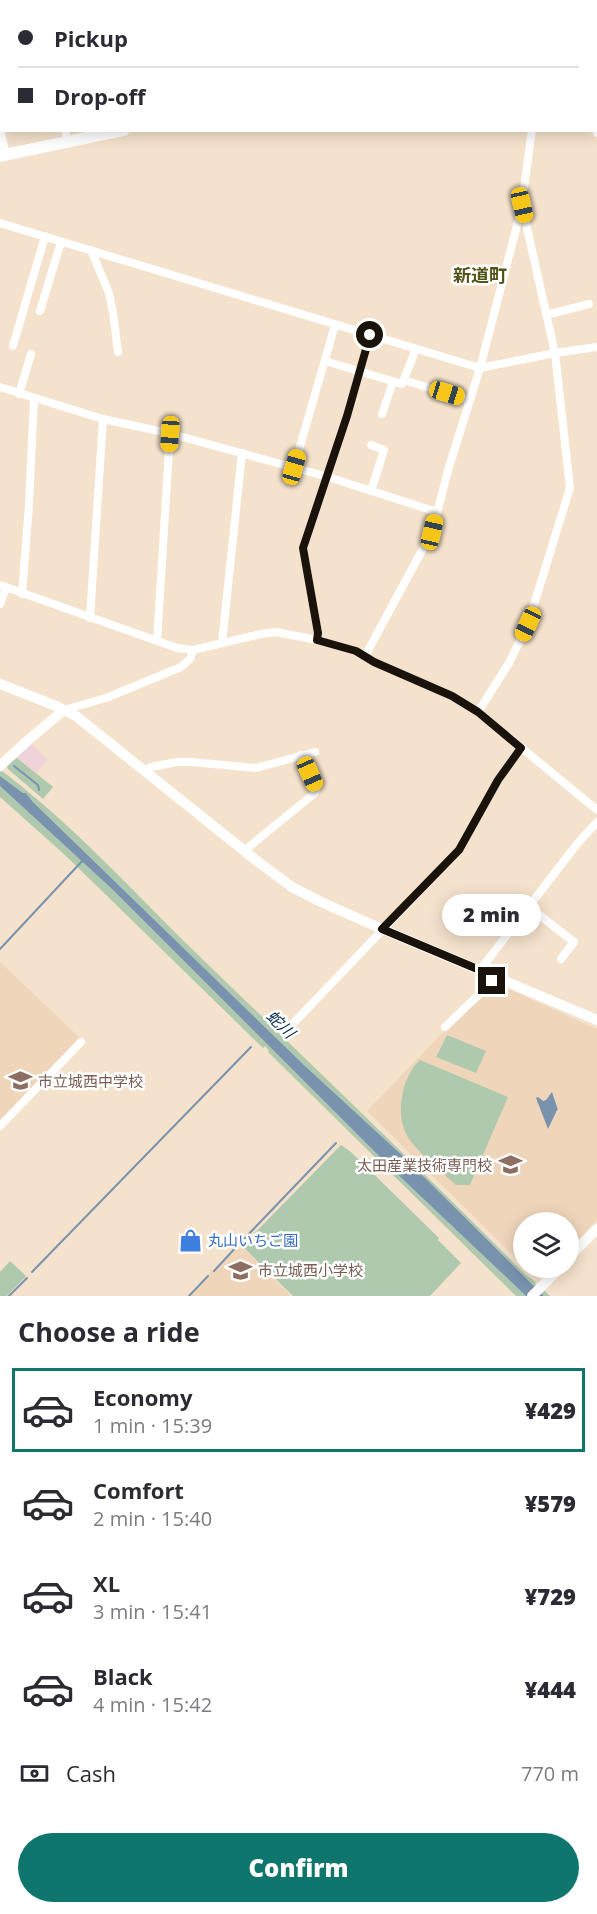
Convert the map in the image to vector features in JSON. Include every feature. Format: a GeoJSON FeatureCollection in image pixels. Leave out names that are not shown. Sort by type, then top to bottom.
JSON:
{"type":"FeatureCollection","features":[{"type":"Feature","properties":{"kind":"main road"},"geometry":{"type":"LineString","coordinates":[[3,156],[67,136],[105,132]]}},
{"type":"Feature","properties":{"kind":"street"},"geometry":{"type":"LineString","coordinates":[[0,132],[3,156]]}},
{"type":"Feature","properties":{"kind":"street"},"geometry":{"type":"LineString","coordinates":[[365,656],[432,532],[468,400],[480,368],[522,205],[532,132]]}},
{"type":"Feature","properties":{"kind":"street"},"geometry":{"type":"LineString","coordinates":[[478,712],[509,663],[528,624],[570,488],[555,353],[522,205]]}},
{"type":"Feature","properties":{"kind":"street"},"geometry":{"type":"LineString","coordinates":[[0,223],[480,368],[597,347]]}},
{"type":"Feature","properties":{"kind":"street"},"geometry":{"type":"LineString","coordinates":[[13,346],[45,236]]}},
{"type":"Feature","properties":{"kind":"street"},"geometry":{"type":"LineString","coordinates":[[40,311],[61,242]]}},
{"type":"Feature","properties":{"kind":"street"},"geometry":{"type":"LineString","coordinates":[[91,250],[109,293],[118,352]]}},
{"type":"Feature","properties":{"kind":"street"},"geometry":{"type":"LineString","coordinates":[[546,315],[590,304]]}},
{"type":"Feature","properties":{"kind":"street"},"geometry":{"type":"LineString","coordinates":[[294,467],[335,325]]}},
{"type":"Feature","properties":{"kind":"street"},"geometry":{"type":"LineString","coordinates":[[317,640],[318,633],[303,548],[361,373],[370,335]]}},
{"type":"Feature","properties":{"kind":"street"},"geometry":{"type":"LineString","coordinates":[[325,362],[402,384],[416,349]]}},
{"type":"Feature","properties":{"kind":"street"},"geometry":{"type":"LineString","coordinates":[[19,393],[31,354]]}},
{"type":"Feature","properties":{"kind":"street"},"geometry":{"type":"LineString","coordinates":[[404,380],[468,400]]}},
{"type":"Feature","properties":{"kind":"street"},"geometry":{"type":"LineString","coordinates":[[382,414],[393,382]]}},
{"type":"Feature","properties":{"kind":"street"},"geometry":{"type":"LineString","coordinates":[[0,387],[103,419],[294,467],[437,512]]}},
{"type":"Feature","properties":{"kind":"street"},"geometry":{"type":"LineString","coordinates":[[22,594],[34,398]]}},
{"type":"Feature","properties":{"kind":"street"},"geometry":{"type":"LineString","coordinates":[[90,618],[103,419]]}},
{"type":"Feature","properties":{"kind":"street"},"geometry":{"type":"LineString","coordinates":[[157,641],[170,434]]}},
{"type":"Feature","properties":{"kind":"street"},"geometry":{"type":"LineString","coordinates":[[371,445],[384,450],[371,491]]}},
{"type":"Feature","properties":{"kind":"street"},"geometry":{"type":"LineString","coordinates":[[222,643],[242,453]]}},
{"type":"Feature","properties":{"kind":"street"},"geometry":{"type":"LineString","coordinates":[[0,604],[3,586],[177,648],[194,650],[276,632],[356,651],[374,662],[452,696],[478,712],[597,810]]}},
{"type":"Feature","properties":{"kind":"street"},"geometry":{"type":"LineString","coordinates":[[0,766],[64,710],[106,698],[181,667],[190,659],[194,650]]}},
{"type":"Feature","properties":{"kind":"street"},"geometry":{"type":"LineString","coordinates":[[0,684],[76,716],[292,886],[321,902],[382,929],[597,1020]]}},
{"type":"Feature","properties":{"kind":"street"},"geometry":{"type":"LineString","coordinates":[[284,1033],[459,850],[498,780],[521,748]]}},
{"type":"Feature","properties":{"kind":"street"},"geometry":{"type":"LineString","coordinates":[[145,771],[151,766],[191,762],[256,768],[315,752]]}},
{"type":"Feature","properties":{"kind":"street"},"geometry":{"type":"LineString","coordinates":[[245,850],[315,793],[316,789],[301,755]]}},
{"type":"Feature","properties":{"kind":"street"},"geometry":{"type":"LineString","coordinates":[[480,970],[577,844],[597,822]]}},
{"type":"Feature","properties":{"kind":"street"},"geometry":{"type":"LineString","coordinates":[[529,907],[574,942],[561,959]]}},
{"type":"Feature","properties":{"kind":"street"},"geometry":{"type":"LineString","coordinates":[[444,1027],[491,983],[494,976]]}},
{"type":"Feature","properties":{"kind":"street"},"geometry":{"type":"LineString","coordinates":[[0,1126],[81,1042]]}},
{"type":"Feature","properties":{"kind":"street"},"geometry":{"type":"LineString","coordinates":[[579,1247],[597,1229]]}},
{"type":"Feature","properties":{"kind":"street"},"geometry":{"type":"LineString","coordinates":[[532,1296],[550,1278]]}},
{"type":"Feature","properties":{"kind":"shaded area"},"geometry":{"type":"Polygon","coordinates":[[[32,744],[48,760],[36,773],[17,757],[32,744]]]}},
{"type":"Feature","properties":{"kind":"shaded area","name":"市立城西中学校"},"geometry":{"type":"Polygon","coordinates":[[[0,962],[79,1037],[79,1041],[0,1122],[0,962]]]}},
{"type":"Feature","properties":{"kind":"shaded area","name":"太田産業技術専門校"},"geometry":{"type":"Polygon","coordinates":[[[495,983],[597,1029],[597,1220],[579,1239],[579,1212],[513,1212],[513,1255],[367,1111],[445,1030],[495,983]]]}},
{"type":"Feature","properties":{"kind":"shaded area","name":"市立城西小学校"},"geometry":{"type":"Polygon","coordinates":[[[240,1245],[291,1296],[190,1296],[209,1277],[207,1275],[240,1245]]]}},
{"type":"Feature","properties":{"kind":"green space"},"geometry":{"type":"Polygon","coordinates":[[[17,758],[53,787],[43,799],[8,769],[6,765],[12,759],[17,758]]]}},
{"type":"Feature","properties":{"kind":"green space"},"geometry":{"type":"Polygon","coordinates":[[[2,771],[28,791],[77,835],[402,1152],[513,1262],[513,1265],[26,793],[0,776],[2,771]]]}},
{"type":"Feature","properties":{"kind":"green space"},"geometry":{"type":"Polygon","coordinates":[[[0,786],[113,890],[393,1170],[526,1296],[516,1296],[268,1052],[265,1046],[263,1048],[66,856],[0,797],[0,786]]]}},
{"type":"Feature","properties":{"kind":"green space"},"geometry":{"type":"Polygon","coordinates":[[[447,1035],[486,1051],[476,1073],[436,1057],[447,1035]]]}},
{"type":"Feature","properties":{"kind":"green space"},"geometry":{"type":"Polygon","coordinates":[[[420,1060],[508,1097],[470,1185],[456,1185],[418,1150],[404,1130],[401,1109],[404,1087],[413,1068],[420,1060]]]}},
{"type":"Feature","properties":{"kind":"green space"},"geometry":{"type":"Polygon","coordinates":[[[341,1145],[351,1152],[439,1238],[438,1240],[461,1263],[430,1296],[293,1296],[242,1246],[341,1145]]]}},
{"type":"Feature","properties":{"kind":"green space"},"geometry":{"type":"Polygon","coordinates":[[[10,1261],[26,1276],[7,1296],[0,1296],[0,1272],[10,1261]]]}},
{"type":"Feature","properties":{"kind":"green space"},"geometry":{"type":"Polygon","coordinates":[[[526,1278],[536,1282],[535,1284],[550,1296],[544,1296],[526,1278]]]}},
{"type":"Feature","properties":{"kind":"water"},"geometry":{"type":"Polygon","coordinates":[[[0,776],[26,793],[513,1265],[513,1278],[526,1278],[544,1296],[526,1296],[393,1170],[113,890],[0,786],[0,776]]]}},
{"type":"Feature","properties":{"kind":"water"},"geometry":{"type":"Polygon","coordinates":[[[552,1092],[558,1110],[548,1129],[536,1098],[546,1100],[552,1092]]]}},
{"type":"Feature","properties":{"kind":"waterway"},"geometry":{"type":"LineString","coordinates":[[14,766],[38,785],[39,790]]}},
{"type":"Feature","properties":{"kind":"waterway"},"geometry":{"type":"LineString","coordinates":[[0,949],[84,859]]}},
{"type":"Feature","properties":{"kind":"waterway"},"geometry":{"type":"LineString","coordinates":[[32,1272],[251,1047]]}},
{"type":"Feature","properties":{"kind":"waterway"},"geometry":{"type":"LineString","coordinates":[[243,1240],[336,1143]]}},
{"type":"Feature","properties":{"kind":"waterway"},"geometry":{"type":"LineString","coordinates":[[214,1271],[238,1245]]}},
{"type":"Feature","properties":{"kind":"waterway"},"geometry":{"type":"LineString","coordinates":[[189,1296],[208,1276]]}},
{"type":"Feature","properties":{"kind":"waterway"},"geometry":{"type":"LineString","coordinates":[[9,1296],[27,1278]]}},
{"type":"Feature","properties":{"kind":"place","name":"市立城西中学校"},"geometry":{"type":"Point","coordinates":[20,1081]}},
{"type":"Feature","properties":{"kind":"place","name":"太田産業技術専門校"},"geometry":{"type":"Point","coordinates":[510,1165]}},
{"type":"Feature","properties":{"kind":"place","name":"丸山いちご園"},"geometry":{"type":"Point","coordinates":[190,1240]}},
{"type":"Feature","properties":{"kind":"place","name":"市立城西小学校"},"geometry":{"type":"Point","coordinates":[240,1270]}},
{"type":"Feature","properties":{"kind":"district","name":"新道町"},"geometry":{"type":"Point","coordinates":[480,275]}},
{"type":"Feature","properties":{"kind":"route"},"geometry":{"type":"LineString","coordinates":[[370,335],[361,373],[303,548],[318,633],[317,640],[356,651],[374,662],[452,696],[478,712],[521,748],[498,780],[459,850],[382,929],[494,976],[492,981]]}},
{"type":"Feature","properties":{"kind":"water label","name":"蛇川"},"geometry":{"type":"Point","coordinates":[281,1024]}}]}
